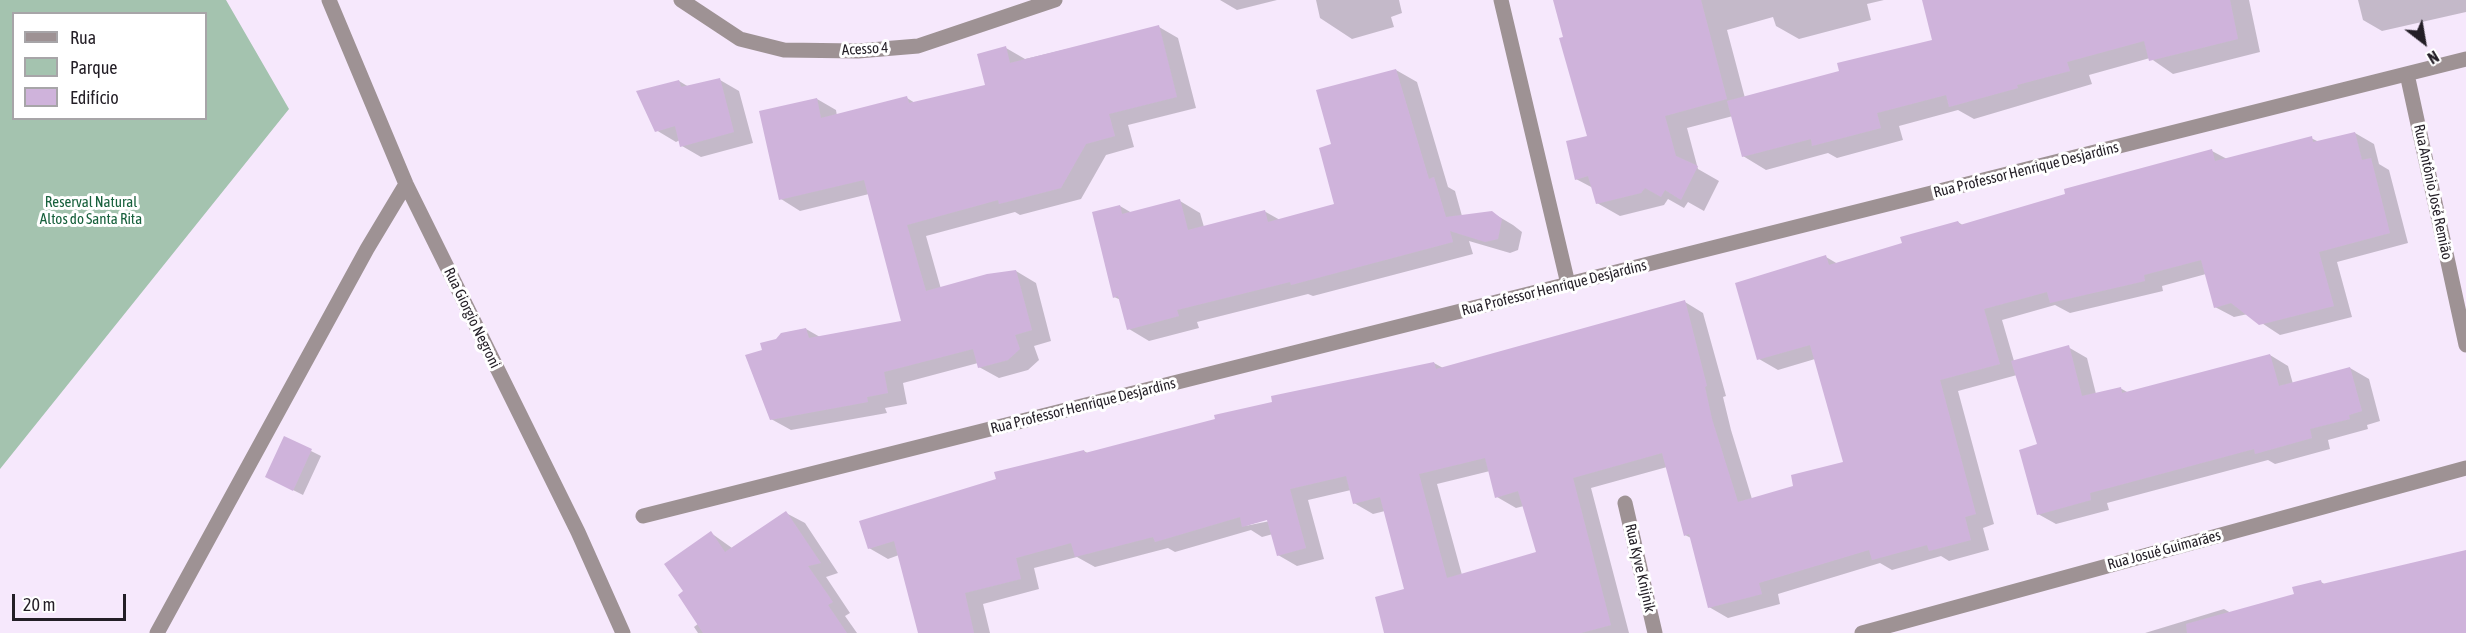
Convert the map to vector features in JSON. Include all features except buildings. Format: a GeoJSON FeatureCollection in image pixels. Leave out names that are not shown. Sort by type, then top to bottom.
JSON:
{"type":"FeatureCollection","features":[{"type":"Feature","properties":{"kind":"street","name":"Rua Giorgio Negroni"},"geometry":{"type":"LineString","coordinates":[[329,0],[406,184],[578,532],[623,633]]}},
{"type":"Feature","properties":{"kind":"street","name":"Acesso 4"},"geometry":{"type":"LineString","coordinates":[[681,0],[740,39],[784,50],[858,51],[918,46],[1055,0]]}},
{"type":"Feature","properties":{"kind":"street"},"geometry":{"type":"LineString","coordinates":[[1501,0],[1568,284]]}},
{"type":"Feature","properties":{"kind":"street","name":"Rua Professor Henrique Desjardins"},"geometry":{"type":"LineString","coordinates":[[643,516],[2466,59]]}},
{"type":"Feature","properties":{"kind":"street","name":"Rua Antônio José Remião"},"geometry":{"type":"LineString","coordinates":[[2407,74],[2466,345]]}},
{"type":"Feature","properties":{"kind":"street"},"geometry":{"type":"LineString","coordinates":[[157,633],[367,249],[406,184]]}},
{"type":"Feature","properties":{"kind":"street","name":"Rua Josué Guimarães"},"geometry":{"type":"LineString","coordinates":[[1862,633],[2466,468]]}},
{"type":"Feature","properties":{"kind":"street","name":"Rua Kyve Knijnik"},"geometry":{"type":"LineString","coordinates":[[1625,502],[1655,633]]}},
{"type":"Feature","properties":{"kind":"green space","name":"Reserval Natural Altos do Santa Rita"},"geometry":{"type":"Polygon","coordinates":[[[0,0],[226,0],[289,109],[0,469],[0,0]]]}}]}
